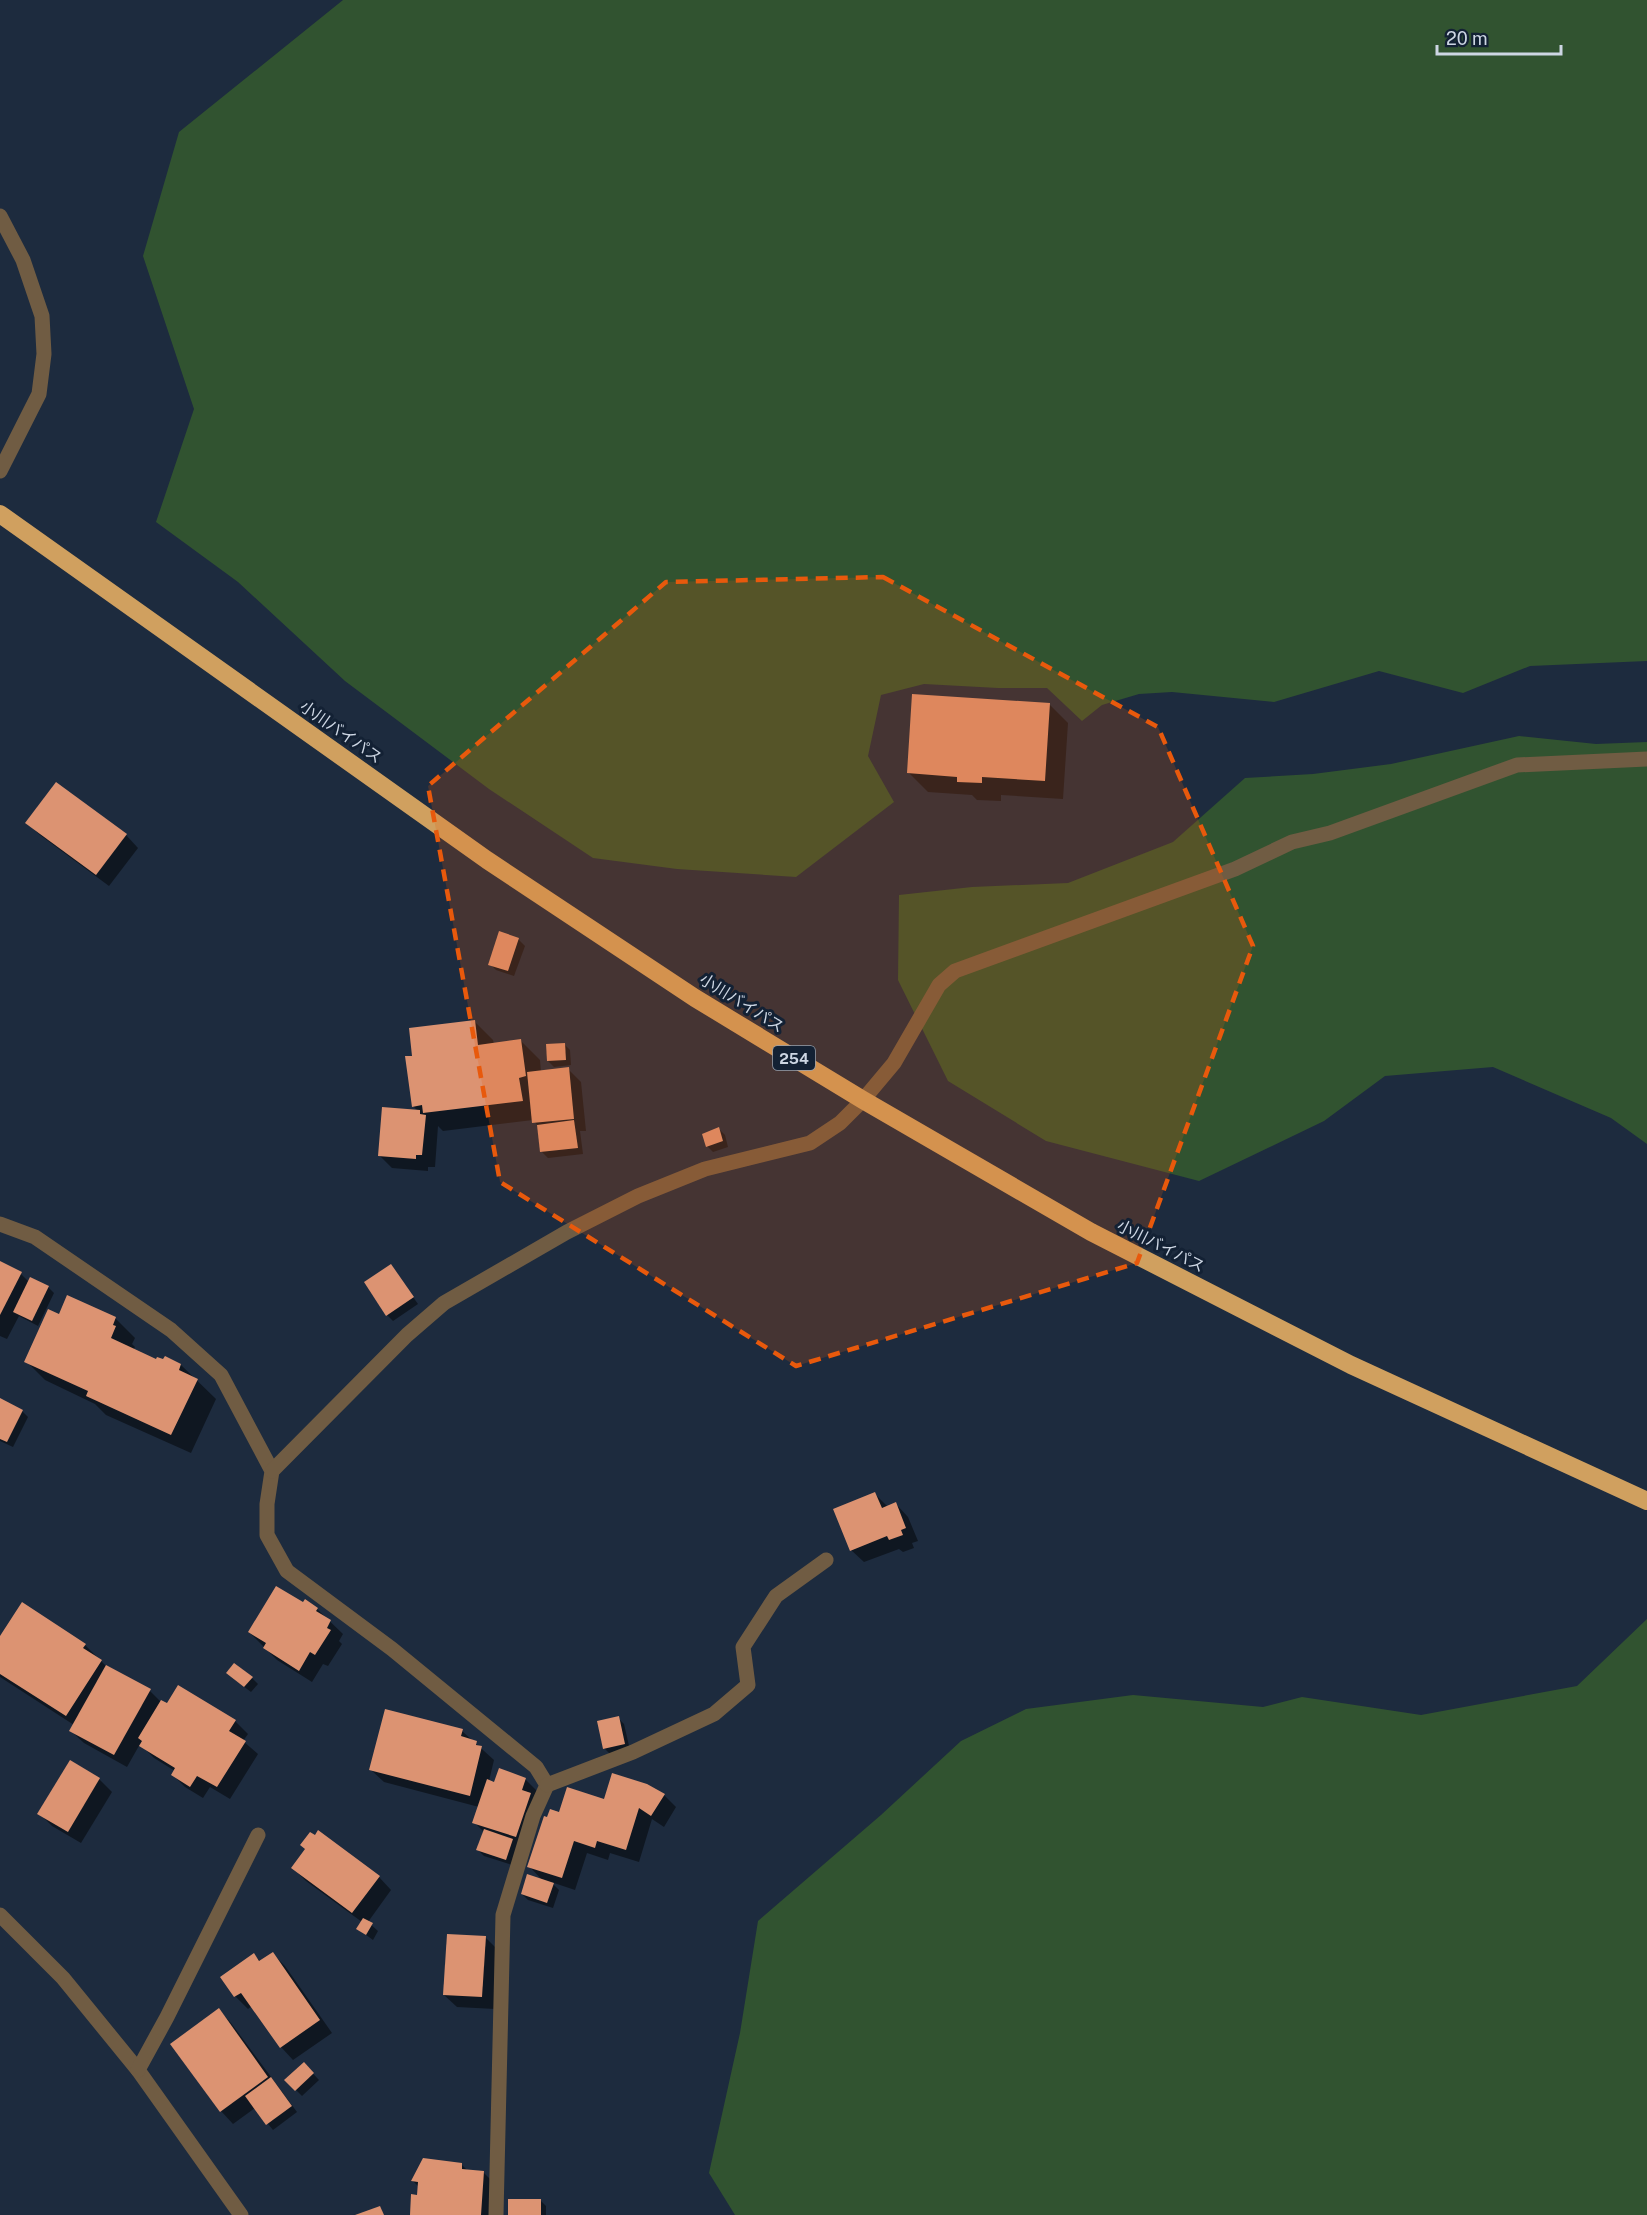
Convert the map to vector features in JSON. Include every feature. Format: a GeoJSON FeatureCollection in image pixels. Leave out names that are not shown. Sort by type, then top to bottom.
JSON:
{"type":"FeatureCollection","features":[{"type":"Feature","properties":{"kind":"highway","name":"小川バイパス"},"geometry":{"type":"LineString","coordinates":[[0,514],[487,860],[695,998],[863,1100],[1101,1238],[1351,1365],[1647,1501]]}},
{"type":"Feature","properties":{"kind":"street"},"geometry":{"type":"LineString","coordinates":[[0,216],[23,260],[39,304],[44,345],[39,394],[4,464]]}},
{"type":"Feature","properties":{"kind":"street"},"geometry":{"type":"LineString","coordinates":[[548,1785],[536,1767],[392,1649],[287,1571],[267,1535],[267,1504],[272,1471],[407,1335],[444,1303],[567,1232],[638,1196],[705,1169],[810,1143],[840,1123],[863,1100],[894,1063],[939,985],[955,971],[1235,869],[1292,842],[1330,833],[1517,765],[1647,759]]}},
{"type":"Feature","properties":{"kind":"street"},"geometry":{"type":"LineString","coordinates":[[0,1224],[35,1237],[171,1330],[221,1375],[272,1471]]}},
{"type":"Feature","properties":{"kind":"street"},"geometry":{"type":"LineString","coordinates":[[496,2215],[503,1915],[533,1816],[548,1785],[633,1752],[714,1714],[748,1685],[743,1647],[776,1596],[826,1560]]}},
{"type":"Feature","properties":{"kind":"street"},"geometry":{"type":"LineString","coordinates":[[138,2070],[258,1835]]}},
{"type":"Feature","properties":{"kind":"street"},"geometry":{"type":"LineString","coordinates":[[0,1915],[63,1978],[138,2070],[241,2215]]}},
{"type":"Feature","properties":{"kind":"highlighted area"},"geometry":{"type":"Polygon","coordinates":[[[883,577],[1158,727],[1253,946],[1137,1263],[796,1366],[500,1182],[428,786],[666,582],[883,577]]]}},
{"type":"Feature","properties":{"kind":"green space"},"geometry":{"type":"Polygon","coordinates":[[[343,0],[1647,0],[1647,661],[1530,666],[1463,693],[1379,671],[1274,702],[1172,692],[1139,694],[1102,705],[1082,721],[1047,688],[924,684],[881,695],[868,756],[894,802],[796,877],[677,869],[593,858],[489,789],[345,681],[238,582],[156,522],[194,409],[143,256],[179,132],[343,0]]]}},
{"type":"Feature","properties":{"kind":"green space"},"geometry":{"type":"Polygon","coordinates":[[[1519,736],[1596,744],[1647,742],[1647,1144],[1611,1118],[1493,1067],[1385,1076],[1324,1121],[1199,1181],[1046,1141],[948,1081],[898,980],[899,895],[972,887],[1068,883],[1173,842],[1245,778],[1313,774],[1391,764],[1519,736]]]}},
{"type":"Feature","properties":{"kind":"green space"},"geometry":{"type":"Polygon","coordinates":[[[1647,1619],[1647,2215],[735,2215],[709,2173],[740,2033],[758,1921],[881,1815],[961,1741],[1026,1709],[1133,1695],[1263,1707],[1302,1697],[1421,1715],[1577,1686],[1647,1619]]]}},
{"type":"Feature","properties":{"kind":"building"},"geometry":{"type":"Polygon","coordinates":[[[912,694],[1050,703],[1045,781],[982,777],[982,783],[957,782],[957,777],[907,773],[912,694]]]}},
{"type":"Feature","properties":{"kind":"building"},"geometry":{"type":"Polygon","coordinates":[[[56,782],[127,834],[96,875],[25,823],[56,782]]]}},
{"type":"Feature","properties":{"kind":"building"},"geometry":{"type":"Polygon","coordinates":[[[499,931],[519,938],[508,971],[488,965],[499,931]]]}},
{"type":"Feature","properties":{"kind":"building"},"geometry":{"type":"Polygon","coordinates":[[[475,1020],[478,1045],[521,1039],[526,1076],[519,1078],[523,1101],[423,1113],[422,1105],[412,1107],[405,1056],[412,1056],[409,1028],[475,1020]]]}},
{"type":"Feature","properties":{"kind":"building"},"geometry":{"type":"Polygon","coordinates":[[[565,1043],[566,1060],[547,1061],[546,1044],[565,1043]]]}},
{"type":"Feature","properties":{"kind":"building"},"geometry":{"type":"Polygon","coordinates":[[[569,1067],[574,1119],[532,1123],[527,1072],[569,1067]]]}},
{"type":"Feature","properties":{"kind":"building"},"geometry":{"type":"Polygon","coordinates":[[[382,1107],[420,1110],[420,1114],[426,1115],[422,1155],[416,1155],[416,1159],[378,1156],[382,1107]]]}},
{"type":"Feature","properties":{"kind":"building"},"geometry":{"type":"Polygon","coordinates":[[[574,1120],[578,1148],[540,1152],[537,1125],[574,1120]]]}},
{"type":"Feature","properties":{"kind":"building"},"geometry":{"type":"Polygon","coordinates":[[[719,1127],[723,1141],[706,1147],[702,1134],[719,1127]]]}},
{"type":"Feature","properties":{"kind":"building"},"geometry":{"type":"Polygon","coordinates":[[[0,1261],[22,1272],[0,1315],[0,1261]]]}},
{"type":"Feature","properties":{"kind":"building"},"geometry":{"type":"Polygon","coordinates":[[[391,1264],[414,1297],[386,1316],[364,1282],[391,1264]]]}},
{"type":"Feature","properties":{"kind":"building"},"geometry":{"type":"Polygon","coordinates":[[[30,1277],[49,1286],[32,1321],[13,1312],[30,1277]]]}},
{"type":"Feature","properties":{"kind":"building"},"geometry":{"type":"Polygon","coordinates":[[[67,1295],[116,1317],[113,1325],[116,1326],[111,1338],[156,1359],[157,1357],[163,1359],[165,1356],[181,1364],[179,1370],[198,1379],[171,1435],[86,1396],[88,1391],[24,1362],[48,1309],[59,1314],[67,1295]]]}},
{"type":"Feature","properties":{"kind":"building"},"geometry":{"type":"Polygon","coordinates":[[[0,1398],[23,1410],[7,1442],[0,1439],[0,1398]]]}},
{"type":"Feature","properties":{"kind":"building"},"geometry":{"type":"Polygon","coordinates":[[[875,1492],[882,1508],[896,1502],[906,1528],[901,1530],[903,1535],[889,1540],[887,1536],[850,1551],[833,1509],[875,1492]]]}},
{"type":"Feature","properties":{"kind":"building"},"geometry":{"type":"Polygon","coordinates":[[[276,1586],[303,1602],[305,1599],[318,1608],[316,1611],[331,1620],[327,1628],[331,1630],[315,1655],[310,1652],[299,1671],[263,1648],[266,1643],[248,1632],[276,1586]]]}},
{"type":"Feature","properties":{"kind":"building"},"geometry":{"type":"Polygon","coordinates":[[[22,1602],[86,1644],[83,1648],[102,1660],[66,1716],[0,1674],[0,1636],[22,1602]]]}},
{"type":"Feature","properties":{"kind":"building"},"geometry":{"type":"Polygon","coordinates":[[[234,1663],[253,1677],[244,1687],[226,1673],[234,1663]]]}},
{"type":"Feature","properties":{"kind":"building"},"geometry":{"type":"Polygon","coordinates":[[[106,1665],[151,1689],[114,1755],[69,1731],[106,1665]]]}},
{"type":"Feature","properties":{"kind":"building"},"geometry":{"type":"Polygon","coordinates":[[[178,1685],[236,1720],[229,1731],[246,1741],[217,1787],[197,1776],[190,1787],[171,1775],[175,1768],[139,1746],[142,1741],[138,1738],[161,1700],[167,1703],[178,1685]]]}},
{"type":"Feature","properties":{"kind":"building"},"geometry":{"type":"Polygon","coordinates":[[[385,1709],[463,1729],[461,1736],[477,1741],[476,1745],[482,1746],[470,1796],[369,1770],[385,1709]]]}},
{"type":"Feature","properties":{"kind":"building"},"geometry":{"type":"Polygon","coordinates":[[[619,1716],[625,1744],[603,1749],[597,1721],[619,1716]]]}},
{"type":"Feature","properties":{"kind":"building"},"geometry":{"type":"Polygon","coordinates":[[[70,1760],[100,1778],[68,1832],[37,1814],[70,1760]]]}},
{"type":"Feature","properties":{"kind":"building"},"geometry":{"type":"Polygon","coordinates":[[[499,1768],[526,1778],[522,1790],[531,1793],[516,1837],[472,1823],[487,1779],[494,1782],[499,1768]]]}},
{"type":"Feature","properties":{"kind":"building"},"geometry":{"type":"Polygon","coordinates":[[[612,1773],[647,1784],[665,1794],[651,1816],[639,1808],[626,1850],[597,1841],[595,1848],[574,1841],[562,1878],[527,1867],[544,1816],[547,1817],[550,1809],[559,1812],[567,1787],[604,1799],[612,1773]]]}},
{"type":"Feature","properties":{"kind":"building"},"geometry":{"type":"Polygon","coordinates":[[[484,1829],[513,1839],[506,1860],[476,1850],[484,1829]]]}},
{"type":"Feature","properties":{"kind":"building"},"geometry":{"type":"Polygon","coordinates":[[[318,1830],[380,1876],[352,1913],[291,1868],[305,1849],[300,1845],[310,1832],[315,1835],[318,1830]]]}},
{"type":"Feature","properties":{"kind":"building"},"geometry":{"type":"Polygon","coordinates":[[[527,1874],[554,1883],[547,1903],[521,1894],[527,1874]]]}},
{"type":"Feature","properties":{"kind":"building"},"geometry":{"type":"Polygon","coordinates":[[[363,1918],[373,1923],[366,1935],[356,1929],[363,1918]]]}},
{"type":"Feature","properties":{"kind":"building"},"geometry":{"type":"Polygon","coordinates":[[[447,1934],[486,1936],[482,1997],[443,1995],[447,1934]]]}},
{"type":"Feature","properties":{"kind":"building"},"geometry":{"type":"Polygon","coordinates":[[[273,1952],[320,2020],[280,2048],[241,1993],[234,1997],[220,1977],[254,1953],[259,1961],[273,1952]]]}},
{"type":"Feature","properties":{"kind":"building"},"geometry":{"type":"Polygon","coordinates":[[[219,2008],[268,2077],[220,2112],[170,2044],[219,2008]]]}},
{"type":"Feature","properties":{"kind":"building"},"geometry":{"type":"Polygon","coordinates":[[[304,2062],[314,2073],[295,2091],[284,2080],[304,2062]]]}},
{"type":"Feature","properties":{"kind":"building"},"geometry":{"type":"Polygon","coordinates":[[[271,2077],[292,2106],[266,2125],[245,2096],[271,2077]]]}},
{"type":"Feature","properties":{"kind":"building"},"geometry":{"type":"Polygon","coordinates":[[[423,2158],[462,2163],[462,2169],[484,2171],[481,2215],[410,2215],[411,2194],[417,2195],[418,2182],[411,2181],[423,2158]]]}},
{"type":"Feature","properties":{"kind":"building"},"geometry":{"type":"Polygon","coordinates":[[[508,2199],[541,2199],[541,2215],[508,2215],[508,2199]]]}},
{"type":"Feature","properties":{"kind":"building"},"geometry":{"type":"Polygon","coordinates":[[[380,2206],[384,2215],[355,2215],[380,2206]]]}}]}
